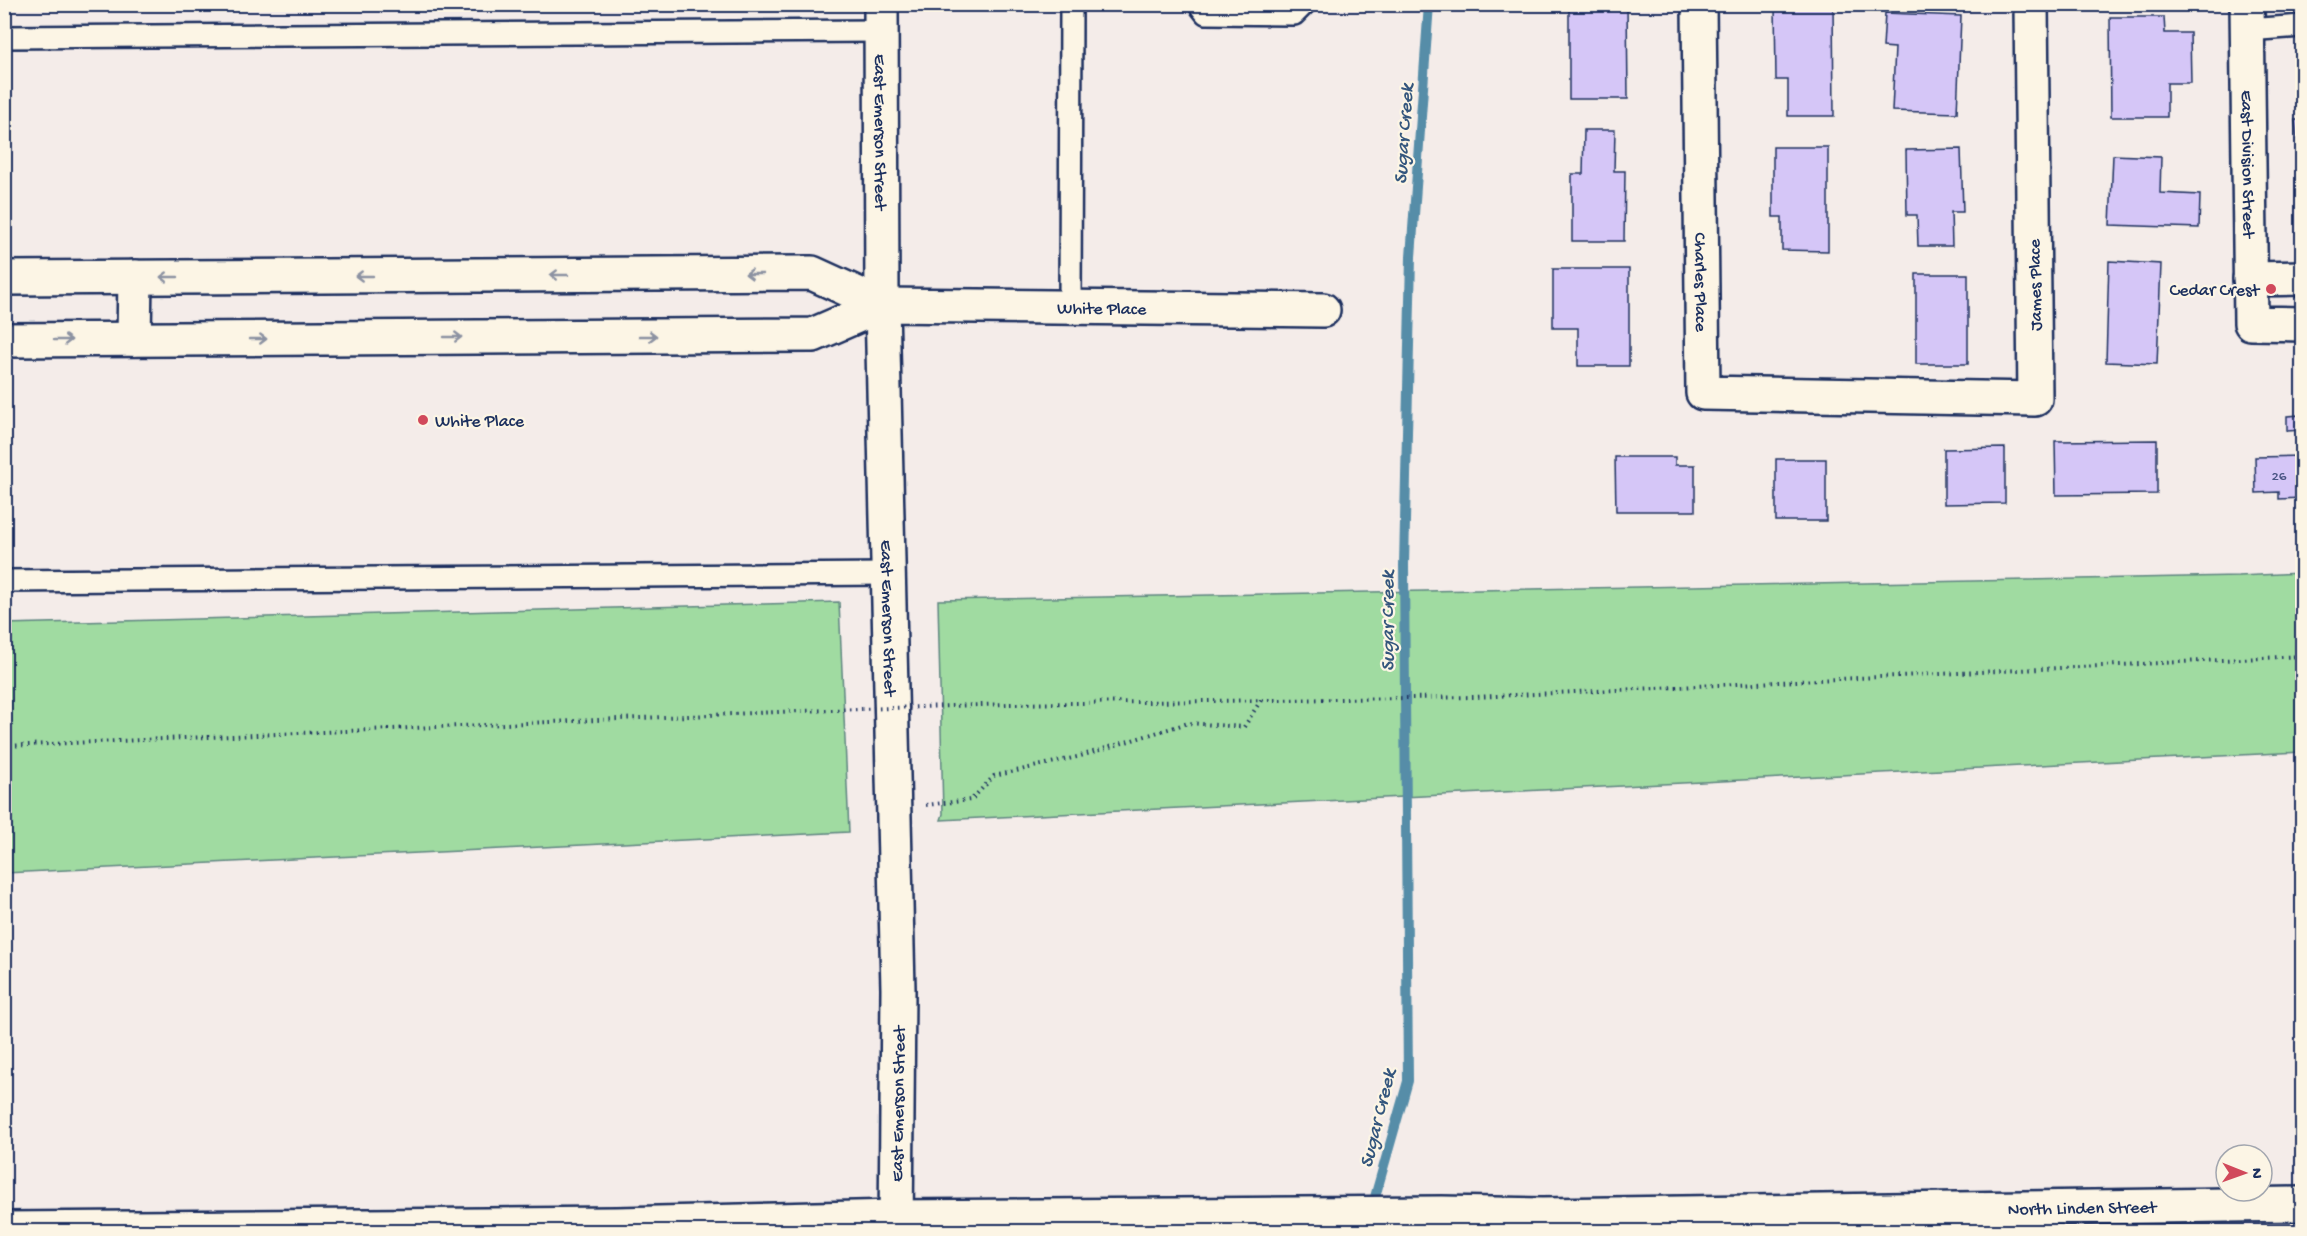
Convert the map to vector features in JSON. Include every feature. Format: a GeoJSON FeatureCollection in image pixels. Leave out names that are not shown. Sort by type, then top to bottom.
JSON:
{"type":"FeatureCollection","features":[{"type":"Feature","properties":{"kind":"street","name":"Charles Place"},"geometry":{"type":"LineString","coordinates":[[1699,4],[1703,393],[1869,396]]}},
{"type":"Feature","properties":{"kind":"street","name":"James Place"},"geometry":{"type":"LineString","coordinates":[[1869,396],[2035,399],[2031,4]]}},
{"type":"Feature","properties":{"kind":"street","name":"East Division Street"},"geometry":{"type":"LineString","coordinates":[[2247,17],[2251,323],[2302,324]]}},
{"type":"Feature","properties":{"kind":"street","name":"East Emerson Street"},"geometry":{"type":"LineString","coordinates":[[881,18],[882,305],[898,989],[896,1224]]}},
{"type":"Feature","properties":{"kind":"street","name":"White Place"},"geometry":{"type":"LineString","coordinates":[[4,278],[812,273],[882,305],[1323,310]]}},
{"type":"Feature","properties":{"kind":"street"},"geometry":{"type":"LineString","coordinates":[[134,339],[135,277]]}},
{"type":"Feature","properties":{"kind":"street"},"geometry":{"type":"LineString","coordinates":[[2250,279],[2302,278]]}},
{"type":"Feature","properties":{"kind":"street","name":"White Place"},"geometry":{"type":"LineString","coordinates":[[4,340],[813,334],[882,305]]}},
{"type":"Feature","properties":{"kind":"street","name":"North Linden Street"},"geometry":{"type":"LineString","coordinates":[[4,1229],[617,1228],[1442,1213],[1542,1223],[2295,1204]]}},
{"type":"Feature","properties":{"kind":"lane"},"geometry":{"type":"LineString","coordinates":[[1070,308],[1071,4]]}},
{"type":"Feature","properties":{"kind":"lane"},"geometry":{"type":"LineString","coordinates":[[1199,4],[1206,13],[1294,14],[1304,4]]}},
{"type":"Feature","properties":{"kind":"lane"},"geometry":{"type":"LineString","coordinates":[[2247,17],[2302,26]]}},
{"type":"Feature","properties":{"kind":"lane"},"geometry":{"type":"LineString","coordinates":[[4,37],[881,18]]}},
{"type":"Feature","properties":{"kind":"lane"},"geometry":{"type":"LineString","coordinates":[[4,581],[888,574]]}},
{"type":"Feature","properties":{"kind":"path"},"geometry":{"type":"LineString","coordinates":[[4,746],[1010,704],[1475,697],[2302,656]]}},
{"type":"Feature","properties":{"kind":"path"},"geometry":{"type":"LineString","coordinates":[[895,811],[971,800],[994,776],[1077,757],[1188,723],[1244,727],[1261,699]]}},
{"type":"Feature","properties":{"kind":"green space"},"geometry":{"type":"Polygon","coordinates":[[[2302,573],[2302,752],[941,820],[943,814],[938,600],[2302,573]]]}},
{"type":"Feature","properties":{"kind":"green space"},"geometry":{"type":"Polygon","coordinates":[[[839,602],[849,832],[5,873],[5,624],[839,602]]]}},
{"type":"Feature","properties":{"kind":"building"},"geometry":{"type":"Polygon","coordinates":[[[1569,4],[1627,4],[1628,99],[1569,99],[1569,4]]]}},
{"type":"Feature","properties":{"kind":"building"},"geometry":{"type":"Polygon","coordinates":[[[1775,4],[1833,4],[1834,116],[1788,116],[1788,80],[1776,80],[1775,4]]]}},
{"type":"Feature","properties":{"kind":"building"},"geometry":{"type":"Polygon","coordinates":[[[1885,13],[1961,16],[1957,113],[1892,111],[1895,48],[1883,47],[1885,13]]]}},
{"type":"Feature","properties":{"kind":"building"},"geometry":{"type":"Polygon","coordinates":[[[2110,17],[2164,17],[2165,33],[2190,33],[2191,83],[2167,83],[2167,117],[2111,117],[2110,17]]]}},
{"type":"Feature","properties":{"kind":"building"},"geometry":{"type":"Polygon","coordinates":[[[2298,107],[2302,107],[2302,175],[2300,175],[2295,120],[2299,120],[2298,107]]]}},
{"type":"Feature","properties":{"kind":"building"},"geometry":{"type":"Polygon","coordinates":[[[1584,130],[1615,130],[1614,171],[1625,171],[1624,241],[1572,241],[1572,174],[1583,174],[1584,130]]]}},
{"type":"Feature","properties":{"kind":"building"},"geometry":{"type":"Polygon","coordinates":[[[1773,147],[1828,147],[1828,251],[1782,250],[1782,217],[1773,217],[1773,147]]]}},
{"type":"Feature","properties":{"kind":"building"},"geometry":{"type":"Polygon","coordinates":[[[1961,149],[1963,212],[1951,212],[1952,246],[1918,246],[1917,215],[1907,215],[1906,150],[1961,149]]]}},
{"type":"Feature","properties":{"kind":"building"},"geometry":{"type":"Polygon","coordinates":[[[2113,155],[2161,157],[2160,193],[2200,195],[2199,228],[2110,225],[2113,155]]]}},
{"type":"Feature","properties":{"kind":"building"},"geometry":{"type":"Polygon","coordinates":[[[2109,261],[2161,264],[2157,364],[2106,362],[2109,261]]]}},
{"type":"Feature","properties":{"kind":"building"},"geometry":{"type":"Polygon","coordinates":[[[1553,269],[1629,269],[1629,366],[1578,366],[1578,328],[1553,328],[1553,269]]]}},
{"type":"Feature","properties":{"kind":"building"},"geometry":{"type":"Polygon","coordinates":[[[1916,274],[1968,274],[1968,364],[1916,364],[1916,274]]]}},
{"type":"Feature","properties":{"kind":"building"},"geometry":{"type":"Polygon","coordinates":[[[2301,382],[2302,430],[2287,431],[2287,416],[2301,415],[2301,382]]]}},
{"type":"Feature","properties":{"kind":"building"},"geometry":{"type":"Polygon","coordinates":[[[2157,440],[2157,494],[2056,495],[2055,441],[2157,440]]]}},
{"type":"Feature","properties":{"kind":"building"},"geometry":{"type":"Polygon","coordinates":[[[2005,448],[2005,503],[1944,504],[1944,449],[2005,448]]]}},
{"type":"Feature","properties":{"kind":"building"},"geometry":{"type":"Polygon","coordinates":[[[2302,456],[2302,498],[2279,499],[2279,492],[2256,493],[2255,457],[2302,456]]]}},
{"type":"Feature","properties":{"kind":"building"},"geometry":{"type":"Polygon","coordinates":[[[1615,457],[1675,457],[1675,465],[1695,465],[1695,511],[1616,511],[1615,457]]]}},
{"type":"Feature","properties":{"kind":"building"},"geometry":{"type":"Polygon","coordinates":[[[1776,459],[1826,459],[1826,521],[1776,521],[1776,459]]]}},
{"type":"Feature","properties":{"kind":"waterway","name":"Sugar Creek"},"geometry":{"type":"LineString","coordinates":[[1365,1232],[1408,1081],[1404,565],[1411,257],[1429,4]]}},
{"type":"Feature","properties":{"kind":"place","name":"Cedar Crest"},"geometry":{"type":"Point","coordinates":[2271,289]}},
{"type":"Feature","properties":{"kind":"place","name":"White Place"},"geometry":{"type":"Point","coordinates":[423,420]}}]}
